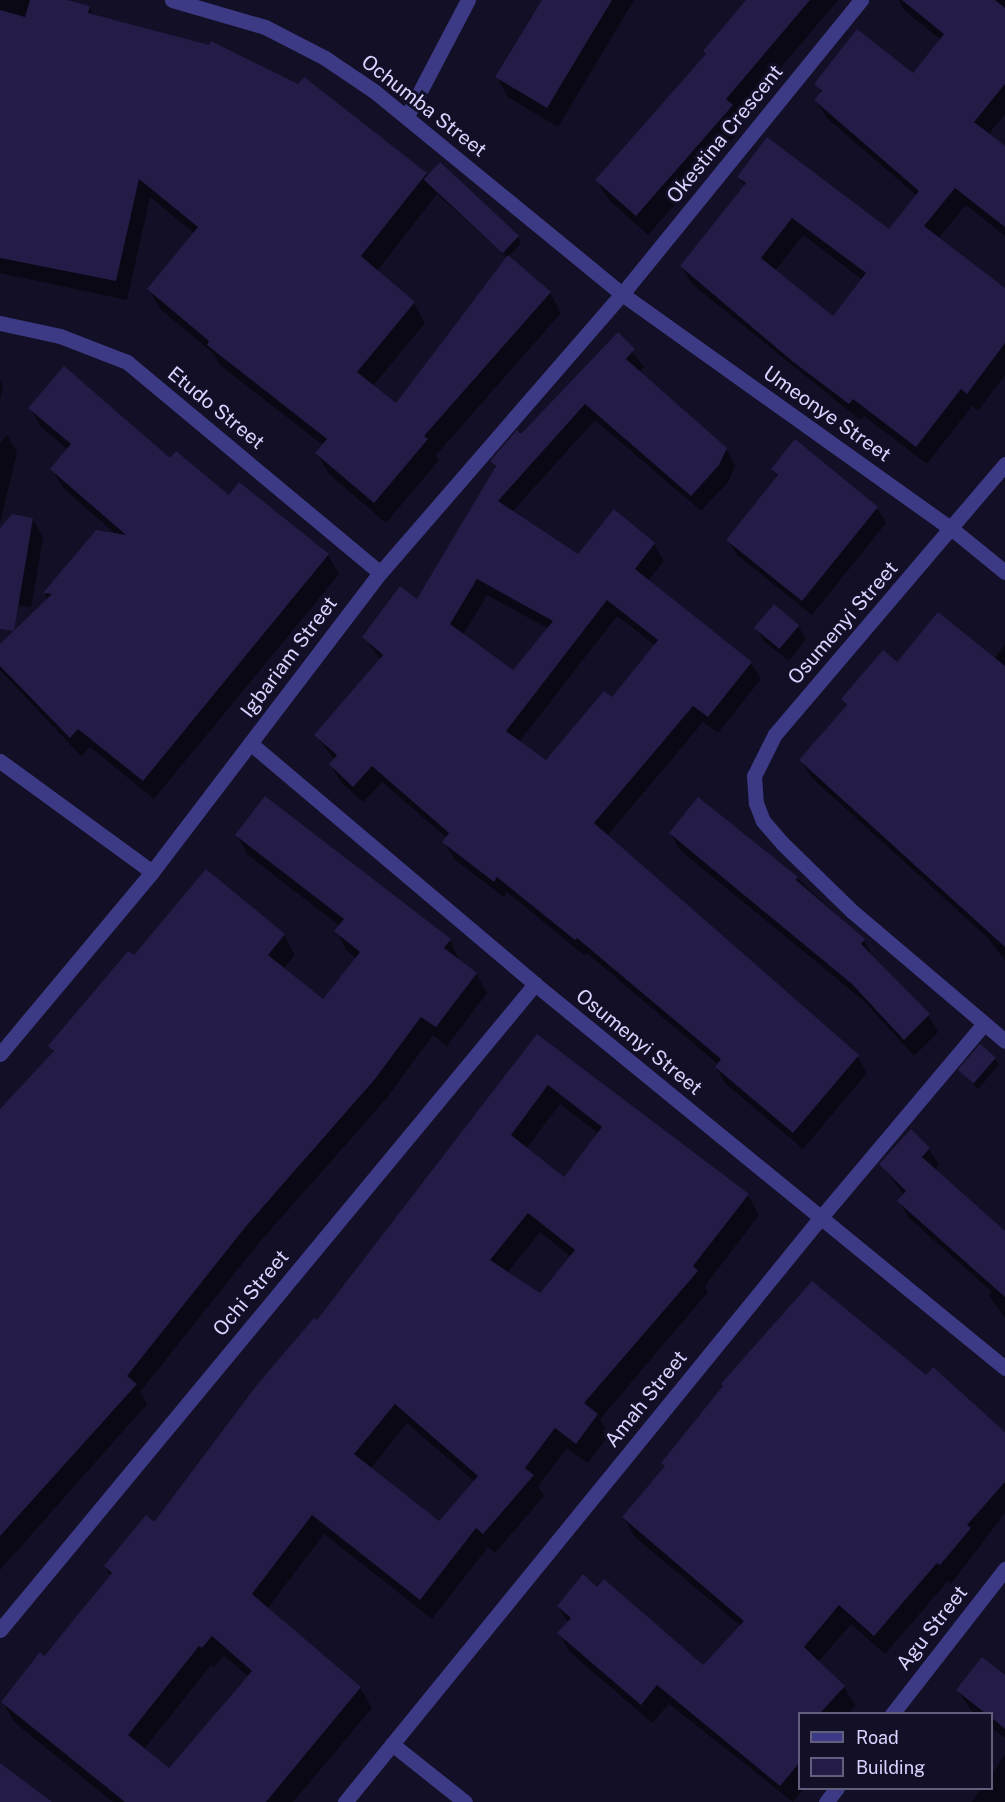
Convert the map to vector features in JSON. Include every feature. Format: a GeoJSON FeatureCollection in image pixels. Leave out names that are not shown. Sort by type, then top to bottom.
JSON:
{"type":"FeatureCollection","features":[{"type":"Feature","properties":{"kind":"street","name":"Ochumba Street"},"geometry":{"type":"LineString","coordinates":[[172,0],[265,27],[325,58],[407,116],[622,294]]}},
{"type":"Feature","properties":{"kind":"street"},"geometry":{"type":"LineString","coordinates":[[407,116],[468,0]]}},
{"type":"Feature","properties":{"kind":"street","name":"Okestina Crescent"},"geometry":{"type":"LineString","coordinates":[[622,294],[861,0]]}},
{"type":"Feature","properties":{"kind":"street","name":"Umeonye Street"},"geometry":{"type":"LineString","coordinates":[[622,294],[951,529],[1005,572]]}},
{"type":"Feature","properties":{"kind":"street","name":"Igbariam Street"},"geometry":{"type":"LineString","coordinates":[[0,1054],[152,872],[380,573],[622,294]]}},
{"type":"Feature","properties":{"kind":"street","name":"Etudo Street"},"geometry":{"type":"LineString","coordinates":[[0,323],[60,336],[127,362],[380,573]]}},
{"type":"Feature","properties":{"kind":"street","name":"Osumenyi Street"},"geometry":{"type":"LineString","coordinates":[[1005,464],[775,734],[754,776],[756,803],[763,821],[782,843],[983,1025],[1005,1041]]}},
{"type":"Feature","properties":{"kind":"street","name":"Osumenyi Street"},"geometry":{"type":"LineString","coordinates":[[250,743],[535,984],[1005,1368]]}},
{"type":"Feature","properties":{"kind":"street"},"geometry":{"type":"LineString","coordinates":[[0,761],[152,872]]}},
{"type":"Feature","properties":{"kind":"street","name":"Ochi Street"},"geometry":{"type":"LineString","coordinates":[[0,1630],[535,984]]}},
{"type":"Feature","properties":{"kind":"street","name":"Amah Street"},"geometry":{"type":"LineString","coordinates":[[345,1802],[821,1218],[983,1025]]}},
{"type":"Feature","properties":{"kind":"street","name":"Agu Street"},"geometry":{"type":"LineString","coordinates":[[893,1712],[1005,1569]]}},
{"type":"Feature","properties":{"kind":"street"},"geometry":{"type":"LineString","coordinates":[[392,1744],[465,1802]]}},
{"type":"Feature","properties":{"kind":"street"},"geometry":{"type":"LineString","coordinates":[[826,1802],[835,1790]]}},
{"type":"Feature","properties":{"kind":"building"},"geometry":{"type":"Polygon","coordinates":[[[30,0],[67,0],[90,6],[88,13],[209,45],[211,41],[298,84],[304,77],[427,173],[361,256],[415,302],[357,372],[396,403],[508,255],[551,292],[424,436],[428,439],[374,503],[315,453],[327,439],[207,345],[209,341],[147,289],[198,227],[139,179],[116,281],[0,258],[0,10],[25,17],[30,0]]]}},
{"type":"Feature","properties":{"kind":"building"},"geometry":{"type":"Polygon","coordinates":[[[542,0],[612,0],[547,108],[495,77],[542,0]]]}},
{"type":"Feature","properties":{"kind":"building"},"geometry":{"type":"Polygon","coordinates":[[[746,0],[810,0],[726,99],[733,105],[636,216],[595,180],[706,54],[703,51],[746,0]]]}},
{"type":"Feature","properties":{"kind":"building"},"geometry":{"type":"Polygon","coordinates":[[[902,0],[995,0],[1005,8],[1005,84],[974,122],[1005,146],[1005,227],[955,188],[924,226],[1005,288],[1005,343],[967,394],[961,389],[916,447],[853,399],[849,404],[792,361],[680,266],[746,183],[737,177],[767,137],[889,229],[919,191],[814,100],[822,91],[814,84],[857,29],[913,73],[944,34],[902,0]],[[792,218],[761,258],[833,316],[866,273],[792,218]]]}},
{"type":"Feature","properties":{"kind":"building"},"geometry":{"type":"Polygon","coordinates":[[[440,162],[519,236],[503,253],[424,180],[440,162]]]}},
{"type":"Feature","properties":{"kind":"building"},"geometry":{"type":"Polygon","coordinates":[[[618,332],[635,349],[626,359],[727,448],[719,465],[691,496],[585,404],[498,501],[578,554],[614,509],[655,543],[635,569],[752,662],[708,717],[693,706],[594,823],[859,1055],[793,1133],[715,1067],[721,1059],[577,938],[575,940],[497,877],[494,882],[442,842],[449,833],[372,766],[353,787],[329,764],[337,755],[314,735],[383,655],[362,637],[400,586],[417,599],[496,466],[490,461],[517,430],[521,434],[618,332]],[[477,579],[450,624],[513,670],[553,621],[477,579]],[[607,600],[506,731],[546,760],[604,691],[612,697],[658,640],[607,600]]]}},
{"type":"Feature","properties":{"kind":"building"},"geometry":{"type":"Polygon","coordinates":[[[64,366],[170,458],[176,451],[229,495],[239,482],[329,554],[143,781],[78,729],[70,738],[0,666],[0,644],[52,594],[43,593],[96,530],[126,535],[50,469],[71,444],[28,408],[64,366]]]}},
{"type":"Feature","properties":{"kind":"building"},"geometry":{"type":"Polygon","coordinates":[[[795,439],[878,507],[802,601],[726,540],[778,475],[771,469],[795,439]]]}},
{"type":"Feature","properties":{"kind":"building"},"geometry":{"type":"Polygon","coordinates":[[[12,514],[33,518],[14,631],[0,629],[0,528],[12,514]]]}},
{"type":"Feature","properties":{"kind":"building"},"geometry":{"type":"Polygon","coordinates":[[[774,604],[799,625],[779,649],[754,628],[774,604]]]}},
{"type":"Feature","properties":{"kind":"building"},"geometry":{"type":"Polygon","coordinates":[[[938,612],[1005,666],[1005,947],[799,760],[847,705],[841,699],[883,650],[897,662],[938,612]]]}},
{"type":"Feature","properties":{"kind":"building"},"geometry":{"type":"Polygon","coordinates":[[[265,796],[451,939],[444,948],[477,973],[436,1027],[421,1017],[375,1079],[247,1225],[127,1376],[137,1384],[0,1536],[0,1109],[54,1051],[48,1046],[128,951],[134,955],[206,869],[285,934],[268,955],[323,999],[360,952],[334,931],[344,919],[235,835],[265,796]]]}},
{"type":"Feature","properties":{"kind":"building"},"geometry":{"type":"Polygon","coordinates":[[[698,797],[798,877],[796,880],[865,939],[861,944],[930,1014],[904,1040],[852,984],[669,833],[698,797]]]}},
{"type":"Feature","properties":{"kind":"building"},"geometry":{"type":"Polygon","coordinates":[[[537,1034],[749,1194],[693,1266],[698,1271],[584,1403],[598,1414],[576,1444],[555,1428],[525,1468],[534,1475],[483,1534],[476,1528],[420,1600],[312,1515],[252,1594],[361,1687],[266,1802],[125,1802],[1,1702],[40,1652],[44,1656],[112,1573],[104,1566],[146,1515],[154,1522],[257,1385],[314,1318],[317,1320],[537,1034]],[[548,1085],[511,1135],[564,1177],[602,1127],[548,1085]],[[528,1213],[490,1260],[540,1293],[575,1250],[528,1213]],[[395,1404],[354,1454],[439,1521],[478,1476],[395,1404]],[[212,1636],[202,1648],[199,1646],[128,1735],[169,1768],[252,1671],[212,1636]]]}},
{"type":"Feature","properties":{"kind":"building"},"geometry":{"type":"Polygon","coordinates":[[[980,1044],[996,1058],[974,1083],[958,1070],[980,1044]]]}},
{"type":"Feature","properties":{"kind":"building"},"geometry":{"type":"Polygon","coordinates":[[[911,1129],[930,1148],[922,1157],[1005,1231],[1005,1297],[897,1201],[906,1191],[879,1164],[911,1129]]]}},
{"type":"Feature","properties":{"kind":"building"},"geometry":{"type":"Polygon","coordinates":[[[812,1281],[926,1375],[933,1367],[1005,1432],[1005,1482],[967,1525],[971,1528],[940,1565],[937,1563],[874,1636],[839,1605],[804,1647],[845,1686],[821,1712],[798,1712],[798,1764],[780,1786],[657,1685],[641,1705],[557,1633],[571,1618],[557,1606],[583,1574],[597,1587],[604,1579],[703,1665],[744,1621],[622,1517],[665,1466],[661,1463],[723,1386],[721,1384],[812,1281]]]}},
{"type":"Feature","properties":{"kind":"building"},"geometry":{"type":"Polygon","coordinates":[[[982,1657],[1005,1675],[1005,1729],[993,1719],[993,1712],[984,1712],[956,1690],[982,1657]]]}},
{"type":"Feature","properties":{"kind":"building"},"geometry":{"type":"Polygon","coordinates":[[[0,1763],[52,1802],[0,1802],[0,1763]]]}}]}
